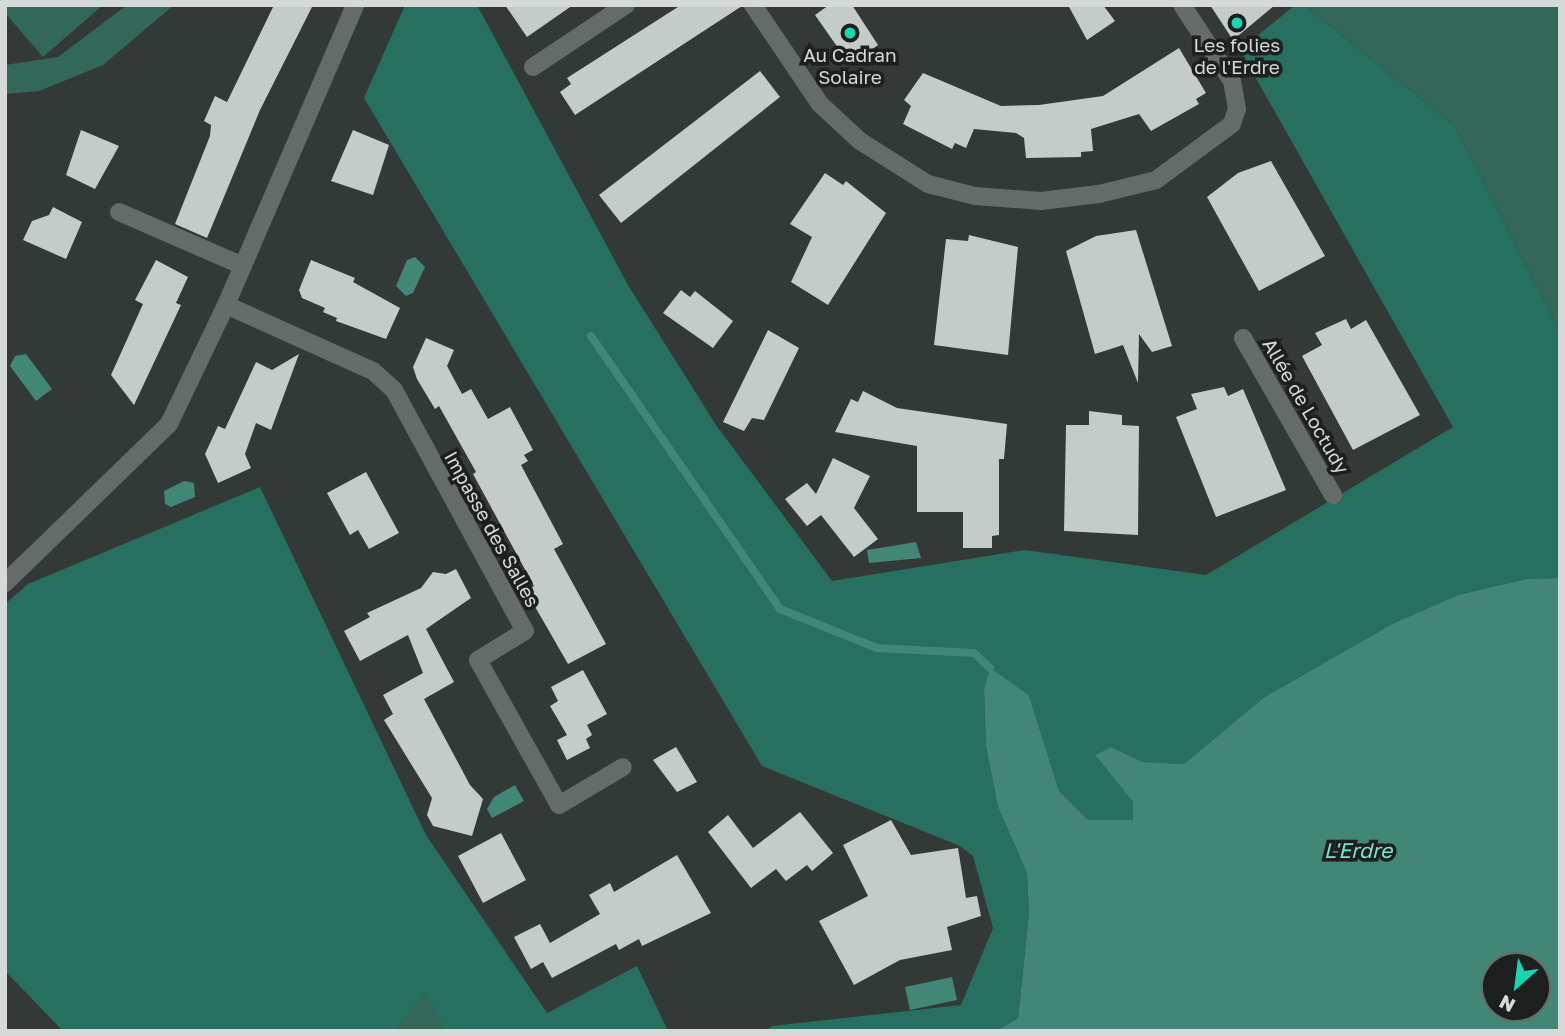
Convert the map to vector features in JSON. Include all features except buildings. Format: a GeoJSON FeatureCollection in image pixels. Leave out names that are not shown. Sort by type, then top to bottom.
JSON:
{"type":"FeatureCollection","features":[{"type":"Feature","properties":{"kind":"street"},"geometry":{"type":"LineString","coordinates":[[5,583],[162,434],[226,305],[355,5]]}},
{"type":"Feature","properties":{"kind":"street"},"geometry":{"type":"LineString","coordinates":[[533,67],[626,5]]}},
{"type":"Feature","properties":{"kind":"street"},"geometry":{"type":"LineString","coordinates":[[753,5],[820,104],[860,141],[928,184],[975,196],[1032,201],[1087,196],[1156,180],[1232,124],[1237,108],[1232,81],[1182,5]]}},
{"type":"Feature","properties":{"kind":"street"},"geometry":{"type":"LineString","coordinates":[[119,212],[243,266]]}},
{"type":"Feature","properties":{"kind":"street","name":"Impasse des Salles"},"geometry":{"type":"LineString","coordinates":[[226,305],[373,371],[394,390],[525,631],[478,660],[559,805],[623,767]]}},
{"type":"Feature","properties":{"kind":"street","name":"Allée de Loctudy"},"geometry":{"type":"LineString","coordinates":[[1243,338],[1333,495]]}},
{"type":"Feature","properties":{"kind":"shaded area"},"geometry":{"type":"Polygon","coordinates":[[[5,5],[103,5],[43,57],[5,13],[5,5]]]}},
{"type":"Feature","properties":{"kind":"shaded area"},"geometry":{"type":"Polygon","coordinates":[[[127,5],[174,5],[103,65],[39,91],[5,94],[5,65],[58,57],[127,5]]]}},
{"type":"Feature","properties":{"kind":"shaded area"},"geometry":{"type":"Polygon","coordinates":[[[405,5],[477,5],[628,285],[716,425],[832,581],[1025,550],[1206,575],[1453,427],[1240,50],[1295,5],[1304,5],[1455,126],[1560,332],[1560,578],[1526,579],[1458,595],[1392,624],[1263,698],[1184,764],[1143,762],[1111,747],[1095,755],[1133,802],[1134,820],[1088,820],[1059,791],[1029,695],[990,669],[984,689],[986,746],[998,807],[1027,873],[1029,913],[1018,1018],[997,1031],[765,1031],[772,1026],[961,1005],[993,928],[973,856],[960,846],[762,766],[364,98],[405,5]]]}},
{"type":"Feature","properties":{"kind":"shaded area"},"geometry":{"type":"Polygon","coordinates":[[[1304,5],[1560,5],[1560,332],[1455,126],[1304,5]]]}},
{"type":"Feature","properties":{"kind":"shaded area"},"geometry":{"type":"Polygon","coordinates":[[[260,487],[426,835],[547,1013],[637,966],[668,1031],[445,1031],[426,992],[394,1031],[63,1031],[5,971],[5,604],[28,584],[260,487]]]}},
{"type":"Feature","properties":{"kind":"shaded area"},"geometry":{"type":"Polygon","coordinates":[[[426,991],[445,1031],[394,1031],[426,991]]]}},
{"type":"Feature","properties":{"kind":"water"},"geometry":{"type":"Polygon","coordinates":[[[415,257],[425,267],[413,293],[406,296],[396,286],[407,260],[415,257]]]}},
{"type":"Feature","properties":{"kind":"water"},"geometry":{"type":"Polygon","coordinates":[[[26,354],[52,389],[36,401],[10,366],[15,356],[26,354]]]}},
{"type":"Feature","properties":{"kind":"water"},"geometry":{"type":"Polygon","coordinates":[[[184,481],[194,483],[195,497],[171,507],[165,504],[164,491],[184,481]]]}},
{"type":"Feature","properties":{"kind":"water"},"geometry":{"type":"Polygon","coordinates":[[[916,542],[921,558],[869,563],[867,550],[916,542]]]}},
{"type":"Feature","properties":{"kind":"water","name":"L'Erdre"},"geometry":{"type":"Polygon","coordinates":[[[1560,578],[1560,1031],[997,1031],[1018,1018],[1029,913],[1027,873],[998,807],[986,746],[984,689],[990,668],[1029,695],[1059,791],[1088,820],[1133,820],[1133,802],[1095,755],[1111,747],[1143,762],[1184,764],[1263,698],[1392,624],[1458,595],[1526,579],[1560,578]]]}},
{"type":"Feature","properties":{"kind":"water"},"geometry":{"type":"Polygon","coordinates":[[[515,785],[524,801],[492,818],[487,809],[494,797],[515,785]]]}},
{"type":"Feature","properties":{"kind":"water"},"geometry":{"type":"Polygon","coordinates":[[[952,977],[957,1000],[910,1010],[905,987],[952,977]]]}},
{"type":"Feature","properties":{"kind":"waterway"},"geometry":{"type":"LineString","coordinates":[[591,336],[780,609],[877,648],[974,653],[990,668]]}},
{"type":"Feature","properties":{"kind":"place","name":"Les folies de l'Erdre"},"geometry":{"type":"Point","coordinates":[1237,23]}},
{"type":"Feature","properties":{"kind":"place","name":"Au Cadran Solaire"},"geometry":{"type":"Point","coordinates":[850,33]}}]}
